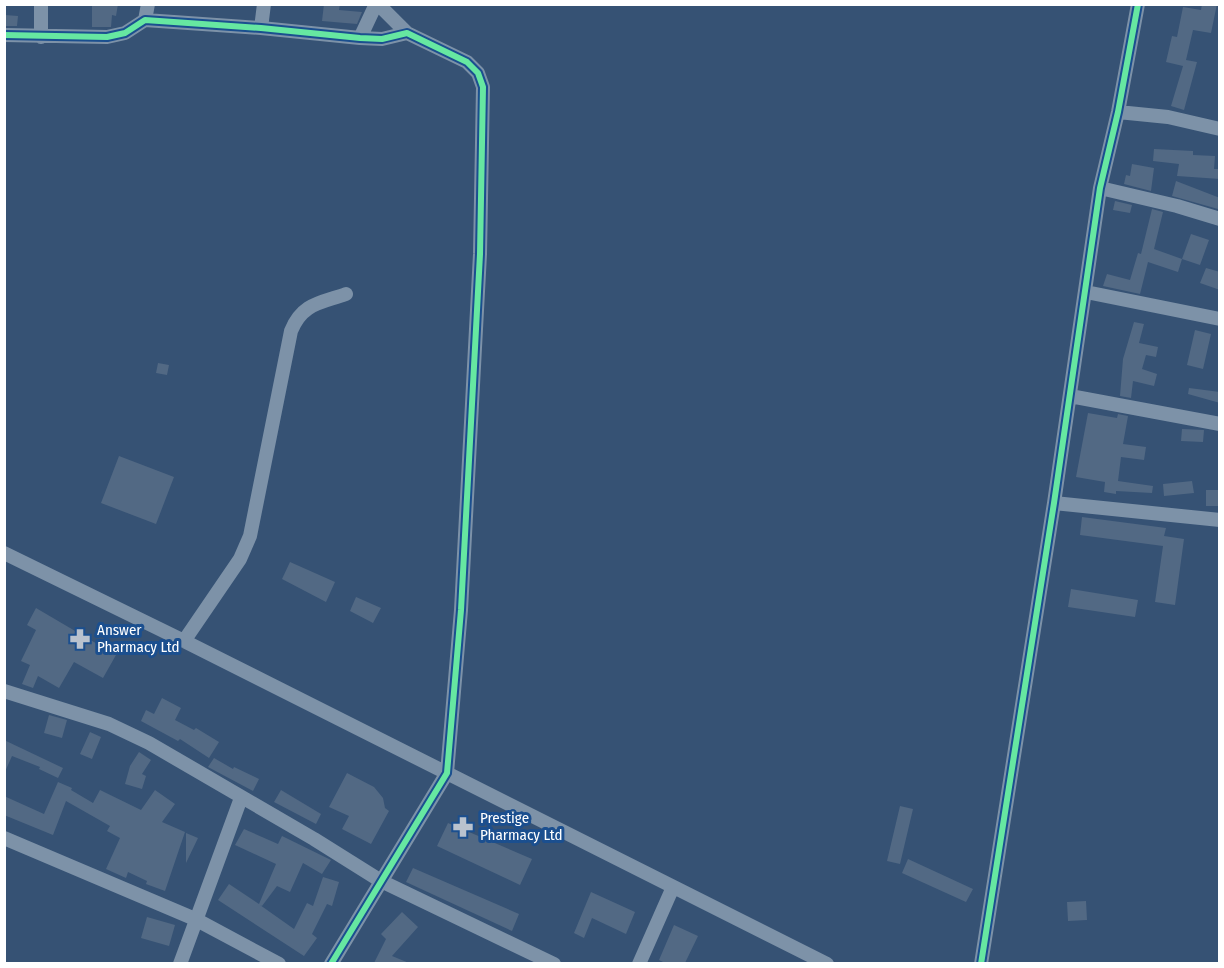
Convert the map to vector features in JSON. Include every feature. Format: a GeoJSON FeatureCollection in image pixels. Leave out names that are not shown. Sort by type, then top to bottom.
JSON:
{"type":"FeatureCollection","features":[{"type":"Feature","properties":{"kind":"street"},"geometry":{"type":"LineString","coordinates":[[41,4],[41,37]]}},
{"type":"Feature","properties":{"kind":"street"},"geometry":{"type":"LineString","coordinates":[[145,20],[148,4]]}},
{"type":"Feature","properties":{"kind":"street"},"geometry":{"type":"LineString","coordinates":[[261,28],[264,4]]}},
{"type":"Feature","properties":{"kind":"street"},"geometry":{"type":"LineString","coordinates":[[331,963],[447,773],[462,598],[478,278],[483,87],[478,73],[467,62],[407,33],[377,4],[360,38]]}},
{"type":"Feature","properties":{"kind":"street"},"geometry":{"type":"LineString","coordinates":[[981,963],[1054,503],[1100,188],[1118,111],[1138,4]]}},
{"type":"Feature","properties":{"kind":"street"},"geometry":{"type":"LineString","coordinates":[[4,35],[107,37],[125,33],[145,20],[360,38],[382,39],[407,33]]}},
{"type":"Feature","properties":{"kind":"street"},"geometry":{"type":"LineString","coordinates":[[1118,111],[1168,117],[1220,129]]}},
{"type":"Feature","properties":{"kind":"street"},"geometry":{"type":"LineString","coordinates":[[1100,188],[1177,206],[1220,219]]}},
{"type":"Feature","properties":{"kind":"street"},"geometry":{"type":"LineString","coordinates":[[1086,292],[1220,319]]}},
{"type":"Feature","properties":{"kind":"street"},"geometry":{"type":"LineString","coordinates":[[184,641],[240,559],[250,536],[291,331],[296,319],[303,310],[346,294]]}},
{"type":"Feature","properties":{"kind":"street"},"geometry":{"type":"LineString","coordinates":[[1070,396],[1220,424]]}},
{"type":"Feature","properties":{"kind":"street"},"geometry":{"type":"LineString","coordinates":[[1054,503],[1220,520]]}},
{"type":"Feature","properties":{"kind":"street"},"geometry":{"type":"LineString","coordinates":[[4,553],[827,963]]}},
{"type":"Feature","properties":{"kind":"street"},"geometry":{"type":"LineString","coordinates":[[4,691],[109,724],[149,743],[314,839],[381,881],[554,963]]}},
{"type":"Feature","properties":{"kind":"street"},"geometry":{"type":"LineString","coordinates":[[180,963],[241,798]]}},
{"type":"Feature","properties":{"kind":"street"},"geometry":{"type":"LineString","coordinates":[[4,838],[195,919],[279,963]]}},
{"type":"Feature","properties":{"kind":"street"},"geometry":{"type":"LineString","coordinates":[[639,963],[673,887]]}},
{"type":"Feature","properties":{"kind":"building"},"geometry":{"type":"Polygon","coordinates":[[[92,4],[118,4],[116,16],[112,15],[111,27],[92,27],[92,4]]]}},
{"type":"Feature","properties":{"kind":"building"},"geometry":{"type":"Polygon","coordinates":[[[324,4],[340,4],[339,10],[362,12],[357,24],[322,21],[324,4]]]}},
{"type":"Feature","properties":{"kind":"building"},"geometry":{"type":"Polygon","coordinates":[[[1202,4],[1217,4],[1211,33],[1193,30],[1186,60],[1197,62],[1184,110],[1171,106],[1183,66],[1166,62],[1172,36],[1177,37],[1183,7],[1201,10],[1202,4]]]}},
{"type":"Feature","properties":{"kind":"building"},"geometry":{"type":"Polygon","coordinates":[[[5,15],[18,16],[17,26],[4,26],[5,15]]]}},
{"type":"Feature","properties":{"kind":"building"},"geometry":{"type":"Polygon","coordinates":[[[1154,149],[1193,151],[1193,155],[1215,156],[1214,169],[1220,169],[1220,179],[1177,176],[1179,164],[1153,161],[1154,149]]]}},
{"type":"Feature","properties":{"kind":"building"},"geometry":{"type":"Polygon","coordinates":[[[1132,164],[1154,168],[1151,191],[1124,184],[1126,175],[1130,176],[1132,164]]]}},
{"type":"Feature","properties":{"kind":"building"},"geometry":{"type":"Polygon","coordinates":[[[1176,181],[1220,198],[1218,209],[1172,196],[1176,181]]]}},
{"type":"Feature","properties":{"kind":"building"},"geometry":{"type":"Polygon","coordinates":[[[1115,201],[1132,205],[1130,213],[1113,210],[1115,201]]]}},
{"type":"Feature","properties":{"kind":"building"},"geometry":{"type":"Polygon","coordinates":[[[1152,209],[1163,212],[1154,249],[1182,259],[1178,272],[1148,262],[1140,294],[1103,286],[1107,274],[1130,280],[1138,253],[1141,254],[1152,209]]]}},
{"type":"Feature","properties":{"kind":"building"},"geometry":{"type":"Polygon","coordinates":[[[1191,234],[1209,240],[1200,265],[1182,259],[1191,234]]]}},
{"type":"Feature","properties":{"kind":"building"},"geometry":{"type":"Polygon","coordinates":[[[1206,268],[1220,272],[1220,290],[1200,283],[1206,268]]]}},
{"type":"Feature","properties":{"kind":"building"},"geometry":{"type":"Polygon","coordinates":[[[1134,322],[1144,324],[1139,343],[1158,347],[1156,357],[1146,355],[1142,369],[1157,374],[1154,386],[1133,381],[1131,398],[1120,396],[1123,359],[1134,322]]]}},
{"type":"Feature","properties":{"kind":"building"},"geometry":{"type":"Polygon","coordinates":[[[1195,330],[1211,334],[1203,369],[1187,365],[1195,330]]]}},
{"type":"Feature","properties":{"kind":"building"},"geometry":{"type":"Polygon","coordinates":[[[158,363],[169,365],[167,375],[156,373],[158,363]]]}},
{"type":"Feature","properties":{"kind":"building"},"geometry":{"type":"Polygon","coordinates":[[[1189,388],[1220,392],[1220,403],[1188,394],[1189,388]]]}},
{"type":"Feature","properties":{"kind":"building"},"geometry":{"type":"Polygon","coordinates":[[[1088,413],[1117,418],[1118,414],[1128,416],[1123,444],[1146,447],[1144,460],[1121,457],[1118,481],[1153,486],[1152,493],[1104,492],[1105,482],[1076,477],[1088,413]]]}},
{"type":"Feature","properties":{"kind":"building"},"geometry":{"type":"Polygon","coordinates":[[[1182,429],[1204,430],[1203,442],[1181,441],[1182,429]]]}},
{"type":"Feature","properties":{"kind":"building"},"geometry":{"type":"Polygon","coordinates":[[[119,456],[174,477],[156,524],[101,503],[119,456]]]}},
{"type":"Feature","properties":{"kind":"building"},"geometry":{"type":"Polygon","coordinates":[[[1192,481],[1194,493],[1164,496],[1163,484],[1192,481]]]}},
{"type":"Feature","properties":{"kind":"building"},"geometry":{"type":"Polygon","coordinates":[[[1206,490],[1220,490],[1220,506],[1206,506],[1206,490]]]}},
{"type":"Feature","properties":{"kind":"building"},"geometry":{"type":"Polygon","coordinates":[[[1082,517],[1166,528],[1164,536],[1184,539],[1175,605],[1155,602],[1163,546],[1080,535],[1082,517]]]}},
{"type":"Feature","properties":{"kind":"building"},"geometry":{"type":"Polygon","coordinates":[[[290,562],[335,582],[326,602],[282,579],[290,562]]]}},
{"type":"Feature","properties":{"kind":"building"},"geometry":{"type":"Polygon","coordinates":[[[1071,589],[1138,600],[1135,617],[1068,607],[1071,589]]]}},
{"type":"Feature","properties":{"kind":"building"},"geometry":{"type":"Polygon","coordinates":[[[356,597],[381,608],[373,623],[350,611],[356,597]]]}},
{"type":"Feature","properties":{"kind":"building"},"geometry":{"type":"Polygon","coordinates":[[[36,608],[116,655],[103,678],[74,662],[59,688],[38,676],[33,688],[22,684],[30,665],[21,661],[36,630],[27,625],[36,608]]]}},
{"type":"Feature","properties":{"kind":"building"},"geometry":{"type":"Polygon","coordinates":[[[162,698],[181,708],[175,720],[194,730],[196,728],[219,742],[209,758],[180,739],[178,741],[141,721],[146,710],[154,714],[162,698]]]}},
{"type":"Feature","properties":{"kind":"building"},"geometry":{"type":"Polygon","coordinates":[[[49,715],[67,720],[62,738],[44,733],[49,715]]]}},
{"type":"Feature","properties":{"kind":"building"},"geometry":{"type":"Polygon","coordinates":[[[90,732],[101,737],[92,759],[80,754],[90,732]]]}},
{"type":"Feature","properties":{"kind":"building"},"geometry":{"type":"Polygon","coordinates":[[[4,740],[63,768],[58,778],[39,769],[40,767],[12,756],[4,774],[4,740]]]}},
{"type":"Feature","properties":{"kind":"building"},"geometry":{"type":"Polygon","coordinates":[[[139,752],[151,760],[142,774],[146,776],[142,789],[125,784],[130,766],[139,752]]]}},
{"type":"Feature","properties":{"kind":"building"},"geometry":{"type":"Polygon","coordinates":[[[214,758],[233,769],[234,767],[259,779],[253,791],[208,767],[214,758]]]}},
{"type":"Feature","properties":{"kind":"building"},"geometry":{"type":"Polygon","coordinates":[[[347,773],[374,787],[383,798],[385,808],[389,811],[371,844],[342,829],[349,816],[329,807],[347,773]]]}},
{"type":"Feature","properties":{"kind":"building"},"geometry":{"type":"Polygon","coordinates":[[[58,782],[72,788],[71,790],[93,803],[100,790],[141,810],[155,790],[175,804],[162,822],[185,832],[165,891],[146,884],[147,881],[128,872],[126,878],[106,869],[120,838],[107,831],[110,826],[66,801],[53,835],[4,815],[4,796],[44,814],[58,782]]]}},
{"type":"Feature","properties":{"kind":"building"},"geometry":{"type":"Polygon","coordinates":[[[281,790],[321,814],[316,824],[274,802],[281,790]]]}},
{"type":"Feature","properties":{"kind":"building"},"geometry":{"type":"Polygon","coordinates":[[[900,806],[913,809],[900,864],[887,861],[900,806]]]}},
{"type":"Feature","properties":{"kind":"building"},"geometry":{"type":"Polygon","coordinates":[[[448,823],[532,859],[520,885],[437,846],[448,823]]]}},
{"type":"Feature","properties":{"kind":"building"},"geometry":{"type":"Polygon","coordinates":[[[244,829],[278,844],[282,836],[331,860],[322,874],[303,863],[290,892],[277,886],[262,906],[260,905],[294,929],[307,903],[313,906],[323,877],[339,882],[332,906],[327,904],[312,934],[317,938],[304,956],[218,900],[229,884],[259,904],[276,864],[235,845],[244,829]]]}},
{"type":"Feature","properties":{"kind":"building"},"geometry":{"type":"Polygon","coordinates":[[[186,833],[198,838],[186,863],[186,833]]]}},
{"type":"Feature","properties":{"kind":"building"},"geometry":{"type":"Polygon","coordinates":[[[908,859],[973,889],[966,902],[902,873],[908,859]]]}},
{"type":"Feature","properties":{"kind":"building"},"geometry":{"type":"Polygon","coordinates":[[[413,868],[519,914],[512,931],[406,882],[413,868]]]}},
{"type":"Feature","properties":{"kind":"building"},"geometry":{"type":"Polygon","coordinates":[[[591,892],[635,912],[626,934],[592,918],[584,938],[574,933],[591,892]]]}},
{"type":"Feature","properties":{"kind":"building"},"geometry":{"type":"Polygon","coordinates":[[[1086,901],[1087,920],[1068,921],[1067,902],[1086,901]]]}},
{"type":"Feature","properties":{"kind":"building"},"geometry":{"type":"Polygon","coordinates":[[[402,912],[418,927],[392,956],[409,963],[374,963],[386,939],[381,934],[402,912]]]}},
{"type":"Feature","properties":{"kind":"building"},"geometry":{"type":"Polygon","coordinates":[[[147,917],[175,925],[169,946],[141,938],[147,917]]]}},
{"type":"Feature","properties":{"kind":"building"},"geometry":{"type":"Polygon","coordinates":[[[674,925],[698,936],[685,963],[665,963],[659,960],[674,925]]]}},
{"type":"Feature","properties":{"kind":"cycle path"},"geometry":{"type":"LineString","coordinates":[[981,964],[1054,503],[1100,188],[1118,112],[1138,4]]}},
{"type":"Feature","properties":{"kind":"cycle path"},"geometry":{"type":"LineString","coordinates":[[4,35],[107,37],[125,33],[145,20],[360,38],[382,39],[407,33],[467,62],[478,73],[483,87],[480,254],[461,610],[447,773],[331,964]]}},
{"type":"Feature","properties":{"kind":"place","name":"Answer Pharmacy Ltd"},"geometry":{"type":"Point","coordinates":[80,639]}},
{"type":"Feature","properties":{"kind":"place","name":"Prestige Pharmacy Ltd"},"geometry":{"type":"Point","coordinates":[463,827]}}]}
